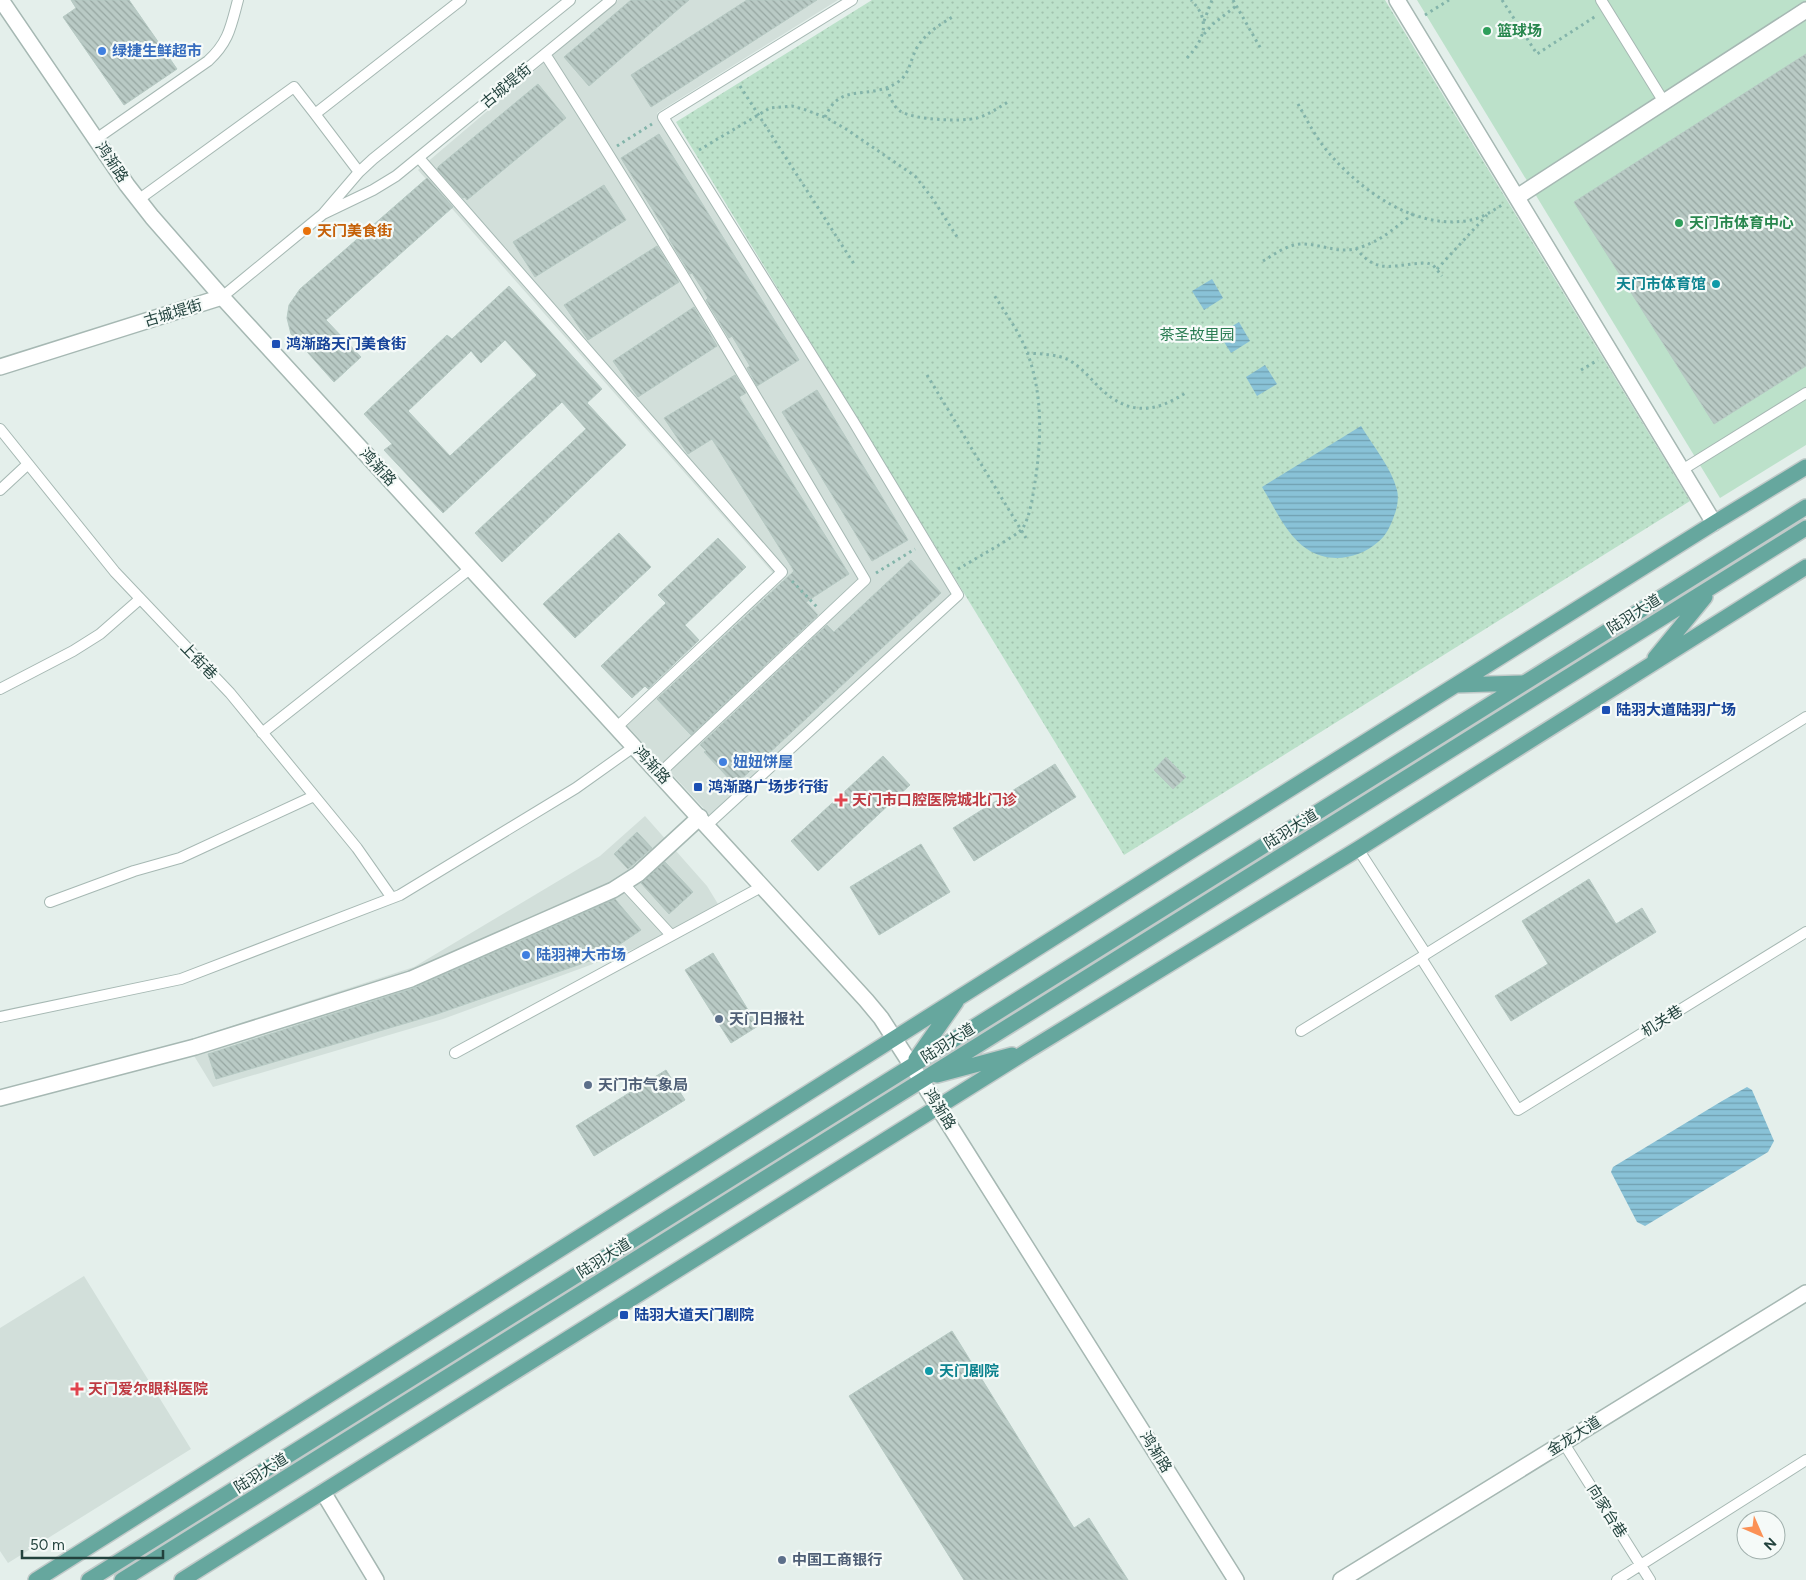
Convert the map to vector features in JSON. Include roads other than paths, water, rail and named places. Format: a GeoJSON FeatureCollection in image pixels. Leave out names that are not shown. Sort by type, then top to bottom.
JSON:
{"type":"FeatureCollection","features":[{"type":"Feature","properties":{"kind":"main road"},"geometry":{"type":"LineString","coordinates":[[36,1580],[959,997],[1806,467]]}},
{"type":"Feature","properties":{"kind":"main road","name":"陆羽大道"},"geometry":{"type":"LineString","coordinates":[[89,1580],[1806,506]]}},
{"type":"Feature","properties":{"kind":"main road","name":"陆羽大道"},"geometry":{"type":"LineString","coordinates":[[122,1580],[1806,528]]}},
{"type":"Feature","properties":{"kind":"main road"},"geometry":{"type":"LineString","coordinates":[[182,1580],[1029,1050],[1358,849],[1806,567]]}},
{"type":"Feature","properties":{"kind":"main road"},"geometry":{"type":"LineString","coordinates":[[1646,669],[1713,587]]}},
{"type":"Feature","properties":{"kind":"main road"},"geometry":{"type":"LineString","coordinates":[[1456,685],[1523,683]]}},
{"type":"Feature","properties":{"kind":"main road"},"geometry":{"type":"LineString","coordinates":[[912,1066],[959,997]]}},
{"type":"Feature","properties":{"kind":"main road"},"geometry":{"type":"LineString","coordinates":[[922,1080],[1029,1050]]}},
{"type":"Feature","properties":{"kind":"street","name":"鸿渐路"},"geometry":{"type":"LineString","coordinates":[[1,0],[138,200],[222,297],[866,1000],[922,1080],[1236,1580]]}},
{"type":"Feature","properties":{"kind":"street"},"geometry":{"type":"LineString","coordinates":[[1398,0],[1714,523]]}},
{"type":"Feature","properties":{"kind":"street"},"geometry":{"type":"LineString","coordinates":[[1517,197],[1806,10]]}},
{"type":"Feature","properties":{"kind":"street","name":"古城堤街"},"geometry":{"type":"LineString","coordinates":[[0,367],[222,297]]}},
{"type":"Feature","properties":{"kind":"street"},"geometry":{"type":"LineString","coordinates":[[0,1098],[195,1047],[411,979],[624,884],[704,821]]}},
{"type":"Feature","properties":{"kind":"street","name":"金龙大道"},"geometry":{"type":"LineString","coordinates":[[1341,1580],[1806,1293]]}},
{"type":"Feature","properties":{"kind":"street"},"geometry":{"type":"LineString","coordinates":[[324,1492],[376,1580]]}},
{"type":"Feature","properties":{"kind":"lane"},"geometry":{"type":"LineString","coordinates":[[96,139],[220,51],[227,38],[238,0]]}},
{"type":"Feature","properties":{"kind":"lane"},"geometry":{"type":"LineString","coordinates":[[315,114],[462,0]]}},
{"type":"Feature","properties":{"kind":"lane","name":"古城堤街"},"geometry":{"type":"LineString","coordinates":[[222,297],[322,214],[373,159],[570,0]]}},
{"type":"Feature","properties":{"kind":"lane","name":"古城堤街"},"geometry":{"type":"LineString","coordinates":[[322,214],[387,183],[611,0]]}},
{"type":"Feature","properties":{"kind":"lane"},"geometry":{"type":"LineString","coordinates":[[704,821],[958,595],[853,421],[663,117],[852,0]]}},
{"type":"Feature","properties":{"kind":"lane"},"geometry":{"type":"LineString","coordinates":[[1601,0],[1664,102]]}},
{"type":"Feature","properties":{"kind":"lane"},"geometry":{"type":"LineString","coordinates":[[545,54],[607,151],[760,402],[865,580],[660,773]]}},
{"type":"Feature","properties":{"kind":"lane"},"geometry":{"type":"LineString","coordinates":[[138,200],[294,87],[359,172]]}},
{"type":"Feature","properties":{"kind":"lane"},"geometry":{"type":"LineString","coordinates":[[419,158],[782,572],[617,727]]}},
{"type":"Feature","properties":{"kind":"lane"},"geometry":{"type":"LineString","coordinates":[[1682,470],[1806,393]]}},
{"type":"Feature","properties":{"kind":"lane","name":"上街巷"},"geometry":{"type":"LineString","coordinates":[[0,429],[114,572],[230,693],[357,848],[392,898]]}},
{"type":"Feature","properties":{"kind":"lane"},"geometry":{"type":"LineString","coordinates":[[0,490],[28,464]]}},
{"type":"Feature","properties":{"kind":"lane"},"geometry":{"type":"LineString","coordinates":[[262,733],[471,568]]}},
{"type":"Feature","properties":{"kind":"lane"},"geometry":{"type":"LineString","coordinates":[[0,689],[73,651],[100,634],[140,599]]}},
{"type":"Feature","properties":{"kind":"lane"},"geometry":{"type":"LineString","coordinates":[[1301,1031],[1806,717]]}},
{"type":"Feature","properties":{"kind":"lane"},"geometry":{"type":"LineString","coordinates":[[0,1017],[181,979],[400,895],[576,788],[635,746]]}},
{"type":"Feature","properties":{"kind":"lane"},"geometry":{"type":"LineString","coordinates":[[50,902],[134,870],[180,858],[314,796]]}},
{"type":"Feature","properties":{"kind":"lane"},"geometry":{"type":"LineString","coordinates":[[1358,849],[1423,956]]}},
{"type":"Feature","properties":{"kind":"lane"},"geometry":{"type":"LineString","coordinates":[[624,884],[671,936]]}},
{"type":"Feature","properties":{"kind":"lane"},"geometry":{"type":"LineString","coordinates":[[455,1053],[762,886]]}},
{"type":"Feature","properties":{"kind":"lane","name":"机关巷"},"geometry":{"type":"LineString","coordinates":[[1423,956],[1518,1110],[1806,932]]}},
{"type":"Feature","properties":{"kind":"lane","name":"向家台巷"},"geometry":{"type":"LineString","coordinates":[[1563,1442],[1650,1580]]}},
{"type":"Feature","properties":{"kind":"lane"},"geometry":{"type":"LineString","coordinates":[[1617,1580],[1806,1460]]}},
{"type":"Feature","properties":{"kind":"water"},"geometry":{"type":"Polygon","coordinates":[[[1212,279],[1223,298],[1204,310],[1192,291],[1212,279]]]}},
{"type":"Feature","properties":{"kind":"water"},"geometry":{"type":"Polygon","coordinates":[[[1239,322],[1250,341],[1231,353],[1219,334],[1239,322]]]}},
{"type":"Feature","properties":{"kind":"water"},"geometry":{"type":"Polygon","coordinates":[[[1265,365],[1277,384],[1257,396],[1246,377],[1265,365]]]}},
{"type":"Feature","properties":{"kind":"water"},"geometry":{"type":"Polygon","coordinates":[[[1361,426],[1394,481],[1398,496],[1396,510],[1386,534],[1370,548],[1353,556],[1325,557],[1307,549],[1293,536],[1262,487],[1361,426]]]}},
{"type":"Feature","properties":{"kind":"water"},"geometry":{"type":"Polygon","coordinates":[[[1747,1087],[1752,1090],[1774,1141],[1768,1152],[1645,1226],[1637,1222],[1611,1172],[1613,1167],[1747,1087]]]}},
{"type":"Feature","properties":{"kind":"place","name":"篮球场"},"geometry":{"type":"Point","coordinates":[1487,31]}},
{"type":"Feature","properties":{"kind":"place","name":"绿捷生鲜超市"},"geometry":{"type":"Point","coordinates":[102,51]}},
{"type":"Feature","properties":{"kind":"place","name":"天门市体育中心"},"geometry":{"type":"Point","coordinates":[1679,223]}},
{"type":"Feature","properties":{"kind":"place","name":"天门美食街"},"geometry":{"type":"Point","coordinates":[307,231]}},
{"type":"Feature","properties":{"kind":"place","name":"天门市体育馆"},"geometry":{"type":"Point","coordinates":[1716,284]}},
{"type":"Feature","properties":{"kind":"place","name":"鸿渐路天门美食街"},"geometry":{"type":"Point","coordinates":[276,344]}},
{"type":"Feature","properties":{"kind":"place","name":"陆羽大道陆羽广场"},"geometry":{"type":"Point","coordinates":[1606,710]}},
{"type":"Feature","properties":{"kind":"place","name":"妞妞饼屋"},"geometry":{"type":"Point","coordinates":[723,762]}},
{"type":"Feature","properties":{"kind":"place","name":"鸿渐路广场步行街"},"geometry":{"type":"Point","coordinates":[698,787]}},
{"type":"Feature","properties":{"kind":"place","name":"天门市口腔医院城北门诊"},"geometry":{"type":"Point","coordinates":[841,800]}},
{"type":"Feature","properties":{"kind":"place","name":"陆羽神大市场"},"geometry":{"type":"Point","coordinates":[526,955]}},
{"type":"Feature","properties":{"kind":"place","name":"天门日报社"},"geometry":{"type":"Point","coordinates":[719,1019]}},
{"type":"Feature","properties":{"kind":"place","name":"天门市气象局"},"geometry":{"type":"Point","coordinates":[588,1085]}},
{"type":"Feature","properties":{"kind":"place","name":"陆羽大道天门剧院"},"geometry":{"type":"Point","coordinates":[624,1315]}},
{"type":"Feature","properties":{"kind":"place","name":"天门剧院"},"geometry":{"type":"Point","coordinates":[929,1371]}},
{"type":"Feature","properties":{"kind":"place","name":"天门爱尔眼科医院"},"geometry":{"type":"Point","coordinates":[77,1389]}},
{"type":"Feature","properties":{"kind":"place","name":"中国工商银行"},"geometry":{"type":"Point","coordinates":[782,1560]}},
{"type":"Feature","properties":{"kind":"park label","name":"茶圣故里园"},"geometry":{"type":"Point","coordinates":[1197,335]}}]}
